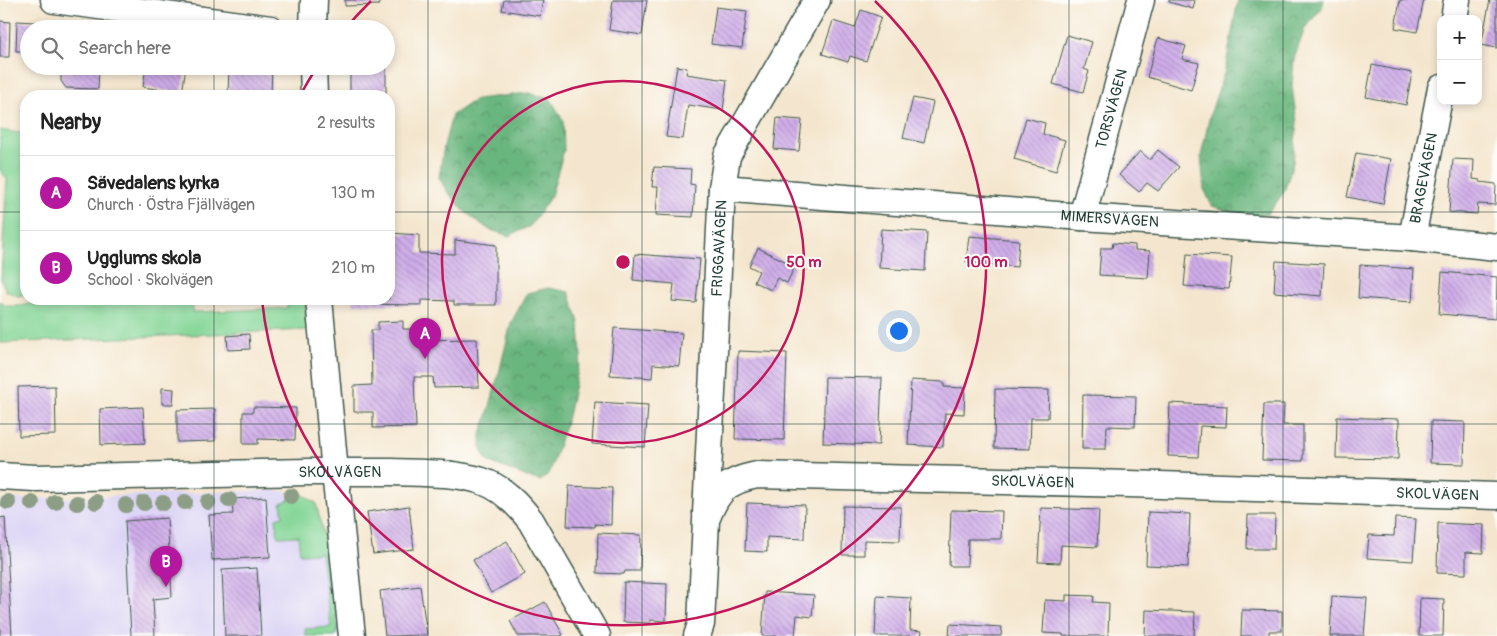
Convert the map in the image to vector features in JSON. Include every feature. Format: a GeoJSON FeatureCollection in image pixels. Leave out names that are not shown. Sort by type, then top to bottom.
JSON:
{"type":"FeatureCollection","features":[{"type":"Feature","properties":{"kind":"street"},"geometry":{"type":"LineString","coordinates":[[54,0],[204,20]]}},
{"type":"Feature","properties":{"kind":"street"},"geometry":{"type":"LineString","coordinates":[[313,20],[314,0]]}},
{"type":"Feature","properties":{"kind":"street","name":"FRIGGAVÄGEN"},"geometry":{"type":"LineString","coordinates":[[706,520],[722,188],[727,156],[817,0]]}},
{"type":"Feature","properties":{"kind":"street","name":"TORSVÄGEN"},"geometry":{"type":"LineString","coordinates":[[1082,217],[1141,0]]}},
{"type":"Feature","properties":{"kind":"street"},"geometry":{"type":"LineString","coordinates":[[1455,15],[1458,0]]}},
{"type":"Feature","properties":{"kind":"street"},"geometry":{"type":"LineString","coordinates":[[313,75],[314,90]]}},
{"type":"Feature","properties":{"kind":"street","name":"BRAGEVÄGEN"},"geometry":{"type":"LineString","coordinates":[[1412,238],[1438,105]]}},
{"type":"Feature","properties":{"kind":"street","name":"MIMERSVÄGEN"},"geometry":{"type":"LineString","coordinates":[[722,188],[1082,217],[1412,238],[1497,247]]}},
{"type":"Feature","properties":{"kind":"street"},"geometry":{"type":"LineString","coordinates":[[320,305],[352,636]]}},
{"type":"Feature","properties":{"kind":"street","name":"SKOLVÄGEN"},"geometry":{"type":"LineString","coordinates":[[0,476],[36,478],[420,472],[466,477],[483,481],[512,498],[531,521],[598,636]]}},
{"type":"Feature","properties":{"kind":"street","name":"SKOLVÄGEN"},"geometry":{"type":"LineString","coordinates":[[697,636],[701,624],[706,520],[718,495],[727,485],[741,478],[757,475],[1497,496]]}},
{"type":"Feature","properties":{"kind":"shaded area"},"geometry":{"type":"Polygon","coordinates":[[[274,490],[302,494],[316,503],[326,546],[340,636],[0,636],[0,500],[274,490]]]}},
{"type":"Feature","properties":{"kind":"green space"},"geometry":{"type":"Polygon","coordinates":[[[1238,0],[1324,0],[1322,8],[1305,28],[1294,59],[1292,87],[1297,122],[1293,163],[1284,192],[1268,214],[1246,217],[1212,206],[1204,189],[1201,156],[1210,115],[1225,70],[1238,0]]]}},
{"type":"Feature","properties":{"kind":"green space"},"geometry":{"type":"Polygon","coordinates":[[[528,93],[550,98],[563,120],[564,150],[551,196],[530,226],[509,236],[488,229],[464,211],[446,190],[439,177],[452,115],[476,99],[528,93]]]}},
{"type":"Feature","properties":{"kind":"green space"},"geometry":{"type":"Polygon","coordinates":[[[0,130],[20,133],[20,296],[18,296],[6,291],[1,279],[7,179],[0,170],[0,130]]]}},
{"type":"Feature","properties":{"kind":"green space"},"geometry":{"type":"Polygon","coordinates":[[[548,288],[569,292],[579,322],[581,356],[568,416],[550,472],[541,481],[487,461],[481,450],[481,435],[511,323],[527,293],[548,288]]]}},
{"type":"Feature","properties":{"kind":"green space"},"geometry":{"type":"Polygon","coordinates":[[[0,301],[6,306],[192,305],[193,312],[287,308],[287,305],[305,305],[307,330],[0,343],[0,301]]]}},
{"type":"Feature","properties":{"kind":"green space"},"geometry":{"type":"Polygon","coordinates":[[[302,494],[316,503],[326,546],[338,628],[335,636],[306,636],[305,629],[331,627],[321,553],[300,554],[298,536],[278,537],[276,518],[283,516],[281,503],[302,494]]]}},
{"type":"Feature","properties":{"kind":"building"},"geometry":{"type":"Polygon","coordinates":[[[345,0],[379,0],[379,5],[345,6],[345,0]]]}},
{"type":"Feature","properties":{"kind":"building"},"geometry":{"type":"Polygon","coordinates":[[[504,0],[543,0],[540,16],[502,10],[504,0]]]}},
{"type":"Feature","properties":{"kind":"building"},"geometry":{"type":"Polygon","coordinates":[[[613,0],[647,0],[642,35],[609,30],[613,0]]]}},
{"type":"Feature","properties":{"kind":"building"},"geometry":{"type":"Polygon","coordinates":[[[1169,0],[1195,0],[1193,9],[1169,2],[1169,0]]]}},
{"type":"Feature","properties":{"kind":"building"},"geometry":{"type":"Polygon","coordinates":[[[1400,0],[1424,0],[1417,32],[1395,28],[1400,0]]]}},
{"type":"Feature","properties":{"kind":"building"},"geometry":{"type":"Polygon","coordinates":[[[1490,0],[1497,0],[1497,48],[1482,45],[1490,0]]]}},
{"type":"Feature","properties":{"kind":"building"},"geometry":{"type":"Polygon","coordinates":[[[716,7],[747,11],[742,48],[711,44],[716,7]]]}},
{"type":"Feature","properties":{"kind":"building"},"geometry":{"type":"Polygon","coordinates":[[[861,10],[881,17],[866,61],[850,56],[848,62],[822,54],[833,21],[855,28],[861,10]]]}},
{"type":"Feature","properties":{"kind":"building"},"geometry":{"type":"Polygon","coordinates":[[[0,21],[10,22],[9,57],[0,57],[0,21]]]}},
{"type":"Feature","properties":{"kind":"building"},"geometry":{"type":"Polygon","coordinates":[[[17,21],[20,21],[20,51],[16,51],[17,21]]]}},
{"type":"Feature","properties":{"kind":"building"},"geometry":{"type":"Polygon","coordinates":[[[1067,35],[1092,42],[1084,69],[1089,71],[1083,92],[1053,84],[1067,35]]]}},
{"type":"Feature","properties":{"kind":"building"},"geometry":{"type":"Polygon","coordinates":[[[1158,38],[1186,46],[1182,59],[1199,63],[1191,90],[1147,77],[1158,38]]]}},
{"type":"Feature","properties":{"kind":"building"},"geometry":{"type":"Polygon","coordinates":[[[1372,65],[1412,73],[1406,105],[1366,97],[1372,65]]]}},
{"type":"Feature","properties":{"kind":"building"},"geometry":{"type":"Polygon","coordinates":[[[677,66],[687,68],[686,74],[727,80],[723,110],[688,105],[683,139],[666,137],[677,66]]]}},
{"type":"Feature","properties":{"kind":"building"},"geometry":{"type":"Polygon","coordinates":[[[61,75],[99,75],[98,89],[66,88],[61,81],[61,75]]]}},
{"type":"Feature","properties":{"kind":"building"},"geometry":{"type":"Polygon","coordinates":[[[145,75],[185,75],[182,90],[162,90],[143,87],[145,75]]]}},
{"type":"Feature","properties":{"kind":"building"},"geometry":{"type":"Polygon","coordinates":[[[229,75],[272,75],[271,90],[228,90],[229,75]]]}},
{"type":"Feature","properties":{"kind":"building"},"geometry":{"type":"Polygon","coordinates":[[[350,75],[386,75],[386,90],[350,90],[350,75]]]}},
{"type":"Feature","properties":{"kind":"building"},"geometry":{"type":"Polygon","coordinates":[[[913,98],[933,102],[924,143],[903,138],[913,98]]]}},
{"type":"Feature","properties":{"kind":"building"},"geometry":{"type":"Polygon","coordinates":[[[777,118],[802,120],[799,151],[774,149],[777,118]]]}},
{"type":"Feature","properties":{"kind":"building"},"geometry":{"type":"Polygon","coordinates":[[[1026,118],[1045,123],[1043,134],[1065,140],[1056,171],[1014,159],[1026,118]]]}},
{"type":"Feature","properties":{"kind":"building"},"geometry":{"type":"Polygon","coordinates":[[[1158,150],[1179,167],[1158,191],[1147,183],[1139,192],[1119,175],[1140,151],[1150,160],[1158,150]]]}},
{"type":"Feature","properties":{"kind":"building"},"geometry":{"type":"Polygon","coordinates":[[[1356,153],[1391,159],[1383,204],[1347,197],[1356,153]]]}},
{"type":"Feature","properties":{"kind":"building"},"geometry":{"type":"Polygon","coordinates":[[[1453,159],[1474,160],[1473,179],[1496,184],[1495,205],[1478,204],[1477,214],[1449,212],[1453,159]]]}},
{"type":"Feature","properties":{"kind":"building"},"geometry":{"type":"Polygon","coordinates":[[[654,167],[691,169],[690,184],[695,185],[693,217],[656,215],[658,187],[652,187],[654,167]]]}},
{"type":"Feature","properties":{"kind":"building"},"geometry":{"type":"Polygon","coordinates":[[[881,229],[927,232],[925,271],[879,268],[881,229]]]}},
{"type":"Feature","properties":{"kind":"building"},"geometry":{"type":"Polygon","coordinates":[[[395,233],[419,235],[419,253],[455,254],[455,240],[496,245],[496,305],[454,305],[454,301],[421,300],[421,305],[395,305],[395,233]]]}},
{"type":"Feature","properties":{"kind":"building"},"geometry":{"type":"Polygon","coordinates":[[[969,236],[1019,240],[1017,267],[966,262],[969,236]]]}},
{"type":"Feature","properties":{"kind":"building"},"geometry":{"type":"Polygon","coordinates":[[[1113,243],[1135,245],[1135,250],[1150,251],[1148,278],[1099,275],[1101,248],[1112,248],[1113,243]]]}},
{"type":"Feature","properties":{"kind":"building"},"geometry":{"type":"Polygon","coordinates":[[[758,248],[795,266],[787,283],[777,278],[771,290],[754,282],[759,271],[749,266],[758,248]]]}},
{"type":"Feature","properties":{"kind":"building"},"geometry":{"type":"Polygon","coordinates":[[[635,254],[700,259],[696,303],[672,301],[674,284],[633,280],[635,254]]]}},
{"type":"Feature","properties":{"kind":"building"},"geometry":{"type":"Polygon","coordinates":[[[1187,254],[1232,257],[1229,289],[1184,286],[1187,254]]]}},
{"type":"Feature","properties":{"kind":"building"},"geometry":{"type":"Polygon","coordinates":[[[1276,261],[1324,264],[1322,296],[1274,292],[1276,261]]]}},
{"type":"Feature","properties":{"kind":"building"},"geometry":{"type":"Polygon","coordinates":[[[1360,265],[1414,269],[1412,302],[1358,298],[1360,265]]]}},
{"type":"Feature","properties":{"kind":"building"},"geometry":{"type":"Polygon","coordinates":[[[1442,272],[1497,277],[1496,319],[1439,314],[1442,272]]]}},
{"type":"Feature","properties":{"kind":"building"},"geometry":{"type":"Polygon","coordinates":[[[403,321],[403,329],[413,329],[413,340],[477,339],[479,387],[434,388],[433,377],[414,377],[416,427],[373,428],[373,412],[354,412],[354,386],[372,385],[371,330],[378,330],[378,322],[403,321]]]}},
{"type":"Feature","properties":{"kind":"building"},"geometry":{"type":"Polygon","coordinates":[[[614,328],[682,333],[679,366],[653,364],[652,378],[610,375],[614,328]]]}},
{"type":"Feature","properties":{"kind":"building"},"geometry":{"type":"Polygon","coordinates":[[[249,334],[250,349],[228,350],[227,336],[249,334]]]}},
{"type":"Feature","properties":{"kind":"building"},"geometry":{"type":"Polygon","coordinates":[[[738,351],[787,353],[784,440],[735,439],[738,351]]]}},
{"type":"Feature","properties":{"kind":"building"},"geometry":{"type":"Polygon","coordinates":[[[825,377],[882,378],[879,445],[823,443],[825,377]]]}},
{"type":"Feature","properties":{"kind":"building"},"geometry":{"type":"Polygon","coordinates":[[[911,380],[944,382],[944,387],[965,388],[964,414],[945,413],[943,447],[908,445],[911,380]]]}},
{"type":"Feature","properties":{"kind":"building"},"geometry":{"type":"Polygon","coordinates":[[[55,386],[56,435],[19,436],[18,387],[55,386]]]}},
{"type":"Feature","properties":{"kind":"building"},"geometry":{"type":"Polygon","coordinates":[[[162,388],[174,389],[173,404],[162,404],[162,388]]]}},
{"type":"Feature","properties":{"kind":"building"},"geometry":{"type":"Polygon","coordinates":[[[995,389],[1049,390],[1048,418],[1031,418],[1030,449],[994,448],[995,389]]]}},
{"type":"Feature","properties":{"kind":"building"},"geometry":{"type":"Polygon","coordinates":[[[1083,395],[1136,396],[1135,427],[1107,426],[1106,449],[1082,449],[1083,395]]]}},
{"type":"Feature","properties":{"kind":"building"},"geometry":{"type":"Polygon","coordinates":[[[595,402],[648,405],[645,447],[592,444],[595,402]]]}},
{"type":"Feature","properties":{"kind":"building"},"geometry":{"type":"Polygon","coordinates":[[[1170,403],[1227,406],[1226,427],[1200,426],[1198,457],[1168,456],[1170,403]]]}},
{"type":"Feature","properties":{"kind":"building"},"geometry":{"type":"Polygon","coordinates":[[[1264,404],[1284,404],[1283,425],[1303,425],[1303,461],[1262,460],[1264,404]]]}},
{"type":"Feature","properties":{"kind":"building"},"geometry":{"type":"Polygon","coordinates":[[[143,407],[145,443],[101,445],[100,409],[143,407]]]}},
{"type":"Feature","properties":{"kind":"building"},"geometry":{"type":"Polygon","coordinates":[[[253,407],[296,408],[295,440],[258,439],[258,444],[243,444],[243,412],[253,412],[253,407]]]}},
{"type":"Feature","properties":{"kind":"building"},"geometry":{"type":"Polygon","coordinates":[[[215,409],[215,441],[177,442],[177,410],[215,409]]]}},
{"type":"Feature","properties":{"kind":"building"},"geometry":{"type":"Polygon","coordinates":[[[1337,417],[1399,419],[1398,459],[1336,458],[1337,417]]]}},
{"type":"Feature","properties":{"kind":"building"},"geometry":{"type":"Polygon","coordinates":[[[1431,421],[1465,422],[1464,464],[1430,463],[1431,421]]]}},
{"type":"Feature","properties":{"kind":"building"},"geometry":{"type":"Polygon","coordinates":[[[569,486],[612,488],[611,525],[595,524],[595,527],[567,526],[569,486]]]}},
{"type":"Feature","properties":{"kind":"building"},"geometry":{"type":"Polygon","coordinates":[[[266,497],[270,557],[212,560],[209,515],[233,514],[232,499],[266,497]]]}},
{"type":"Feature","properties":{"kind":"building"},"geometry":{"type":"Polygon","coordinates":[[[747,503],[805,505],[804,539],[767,537],[767,552],[745,551],[747,503]]]}},
{"type":"Feature","properties":{"kind":"building"},"geometry":{"type":"Polygon","coordinates":[[[409,506],[414,549],[373,554],[367,512],[409,506]]]}},
{"type":"Feature","properties":{"kind":"building"},"geometry":{"type":"Polygon","coordinates":[[[843,506],[901,507],[900,541],[864,540],[864,555],[842,555],[843,506]]]}},
{"type":"Feature","properties":{"kind":"building"},"geometry":{"type":"Polygon","coordinates":[[[1041,508],[1099,510],[1097,547],[1061,545],[1060,563],[1038,562],[1041,508]]]}},
{"type":"Feature","properties":{"kind":"building"},"geometry":{"type":"Polygon","coordinates":[[[951,510],[1002,511],[1001,539],[968,539],[967,566],[949,566],[951,510]]]}},
{"type":"Feature","properties":{"kind":"building"},"geometry":{"type":"Polygon","coordinates":[[[1148,512],[1190,514],[1188,567],[1146,565],[1148,512]]]}},
{"type":"Feature","properties":{"kind":"building"},"geometry":{"type":"Polygon","coordinates":[[[1248,515],[1275,515],[1274,549],[1247,549],[1248,515]]]}},
{"type":"Feature","properties":{"kind":"building"},"geometry":{"type":"Polygon","coordinates":[[[5,517],[12,636],[0,636],[0,518],[5,517]]]}},
{"type":"Feature","properties":{"kind":"building"},"geometry":{"type":"Polygon","coordinates":[[[167,518],[172,597],[153,599],[155,636],[131,636],[125,521],[167,518]]]}},
{"type":"Feature","properties":{"kind":"building"},"geometry":{"type":"Polygon","coordinates":[[[1395,518],[1416,519],[1413,561],[1367,558],[1369,535],[1394,536],[1395,518]]]}},
{"type":"Feature","properties":{"kind":"building"},"geometry":{"type":"Polygon","coordinates":[[[1438,523],[1484,525],[1483,553],[1466,552],[1466,574],[1437,573],[1438,523]]]}},
{"type":"Feature","properties":{"kind":"building"},"geometry":{"type":"Polygon","coordinates":[[[598,533],[641,535],[640,571],[625,571],[624,574],[597,573],[598,533]]]}},
{"type":"Feature","properties":{"kind":"building"},"geometry":{"type":"Polygon","coordinates":[[[507,541],[525,574],[491,593],[473,560],[507,541]]]}},
{"type":"Feature","properties":{"kind":"building"},"geometry":{"type":"Polygon","coordinates":[[[257,568],[261,636],[225,636],[222,570],[257,568]]]}},
{"type":"Feature","properties":{"kind":"building"},"geometry":{"type":"Polygon","coordinates":[[[624,582],[667,584],[666,621],[650,620],[650,623],[623,622],[624,582]]]}},
{"type":"Feature","properties":{"kind":"building"},"geometry":{"type":"Polygon","coordinates":[[[420,586],[427,635],[385,636],[380,591],[420,586]]]}},
{"type":"Feature","properties":{"kind":"building"},"geometry":{"type":"Polygon","coordinates":[[[765,592],[814,595],[812,617],[797,615],[795,636],[762,636],[765,592]]]}},
{"type":"Feature","properties":{"kind":"building"},"geometry":{"type":"Polygon","coordinates":[[[1066,595],[1094,596],[1093,602],[1109,603],[1108,636],[1063,636],[1063,634],[1043,633],[1045,600],[1066,601],[1066,595]]]}},
{"type":"Feature","properties":{"kind":"building"},"geometry":{"type":"Polygon","coordinates":[[[877,596],[911,598],[910,630],[922,631],[921,636],[875,636],[877,596]]]}},
{"type":"Feature","properties":{"kind":"building"},"geometry":{"type":"Polygon","coordinates":[[[1332,596],[1367,598],[1364,636],[1330,636],[1332,596]]]}},
{"type":"Feature","properties":{"kind":"building"},"geometry":{"type":"Polygon","coordinates":[[[1420,598],[1444,599],[1443,636],[1419,636],[1420,598]]]}},
{"type":"Feature","properties":{"kind":"building"},"geometry":{"type":"Polygon","coordinates":[[[545,602],[563,635],[518,636],[510,621],[545,602]]]}},
{"type":"Feature","properties":{"kind":"building"},"geometry":{"type":"Polygon","coordinates":[[[1146,610],[1195,612],[1194,636],[1145,636],[1146,610]]]}},
{"type":"Feature","properties":{"kind":"building"},"geometry":{"type":"Polygon","coordinates":[[[1242,610],[1282,611],[1282,631],[1269,631],[1269,636],[1241,636],[1242,610]]]}},
{"type":"Feature","properties":{"kind":"building"},"geometry":{"type":"Polygon","coordinates":[[[950,624],[1002,627],[1001,636],[949,636],[950,624]]]}},
{"type":"Feature","properties":{"kind":"place","name":"Sävedalens kyrka"},"geometry":{"type":"Point","coordinates":[425,359]}},
{"type":"Feature","properties":{"kind":"place","name":"Ugglums skola"},"geometry":{"type":"Point","coordinates":[166,587]}}]}
